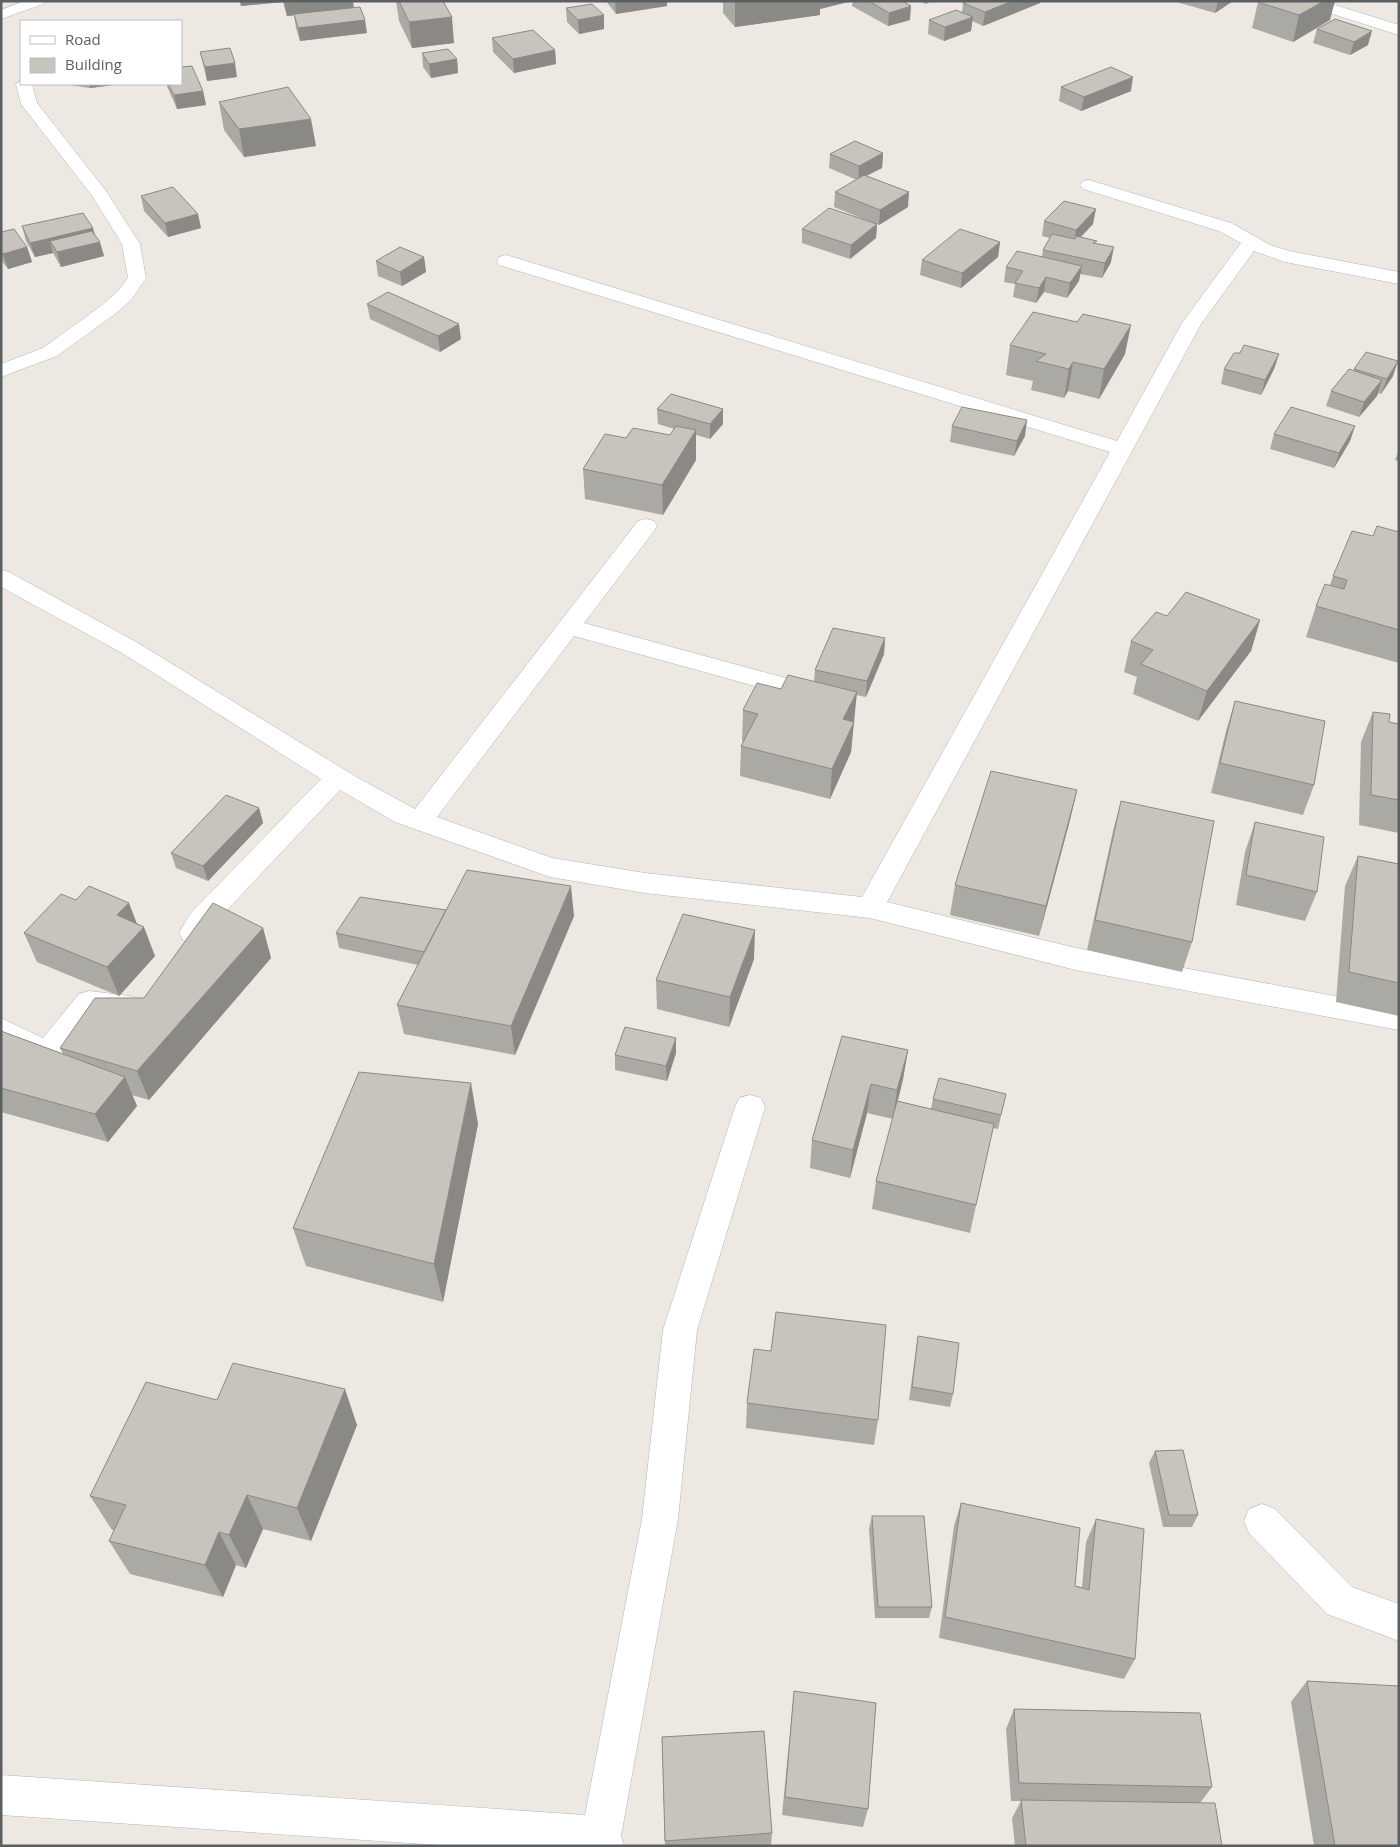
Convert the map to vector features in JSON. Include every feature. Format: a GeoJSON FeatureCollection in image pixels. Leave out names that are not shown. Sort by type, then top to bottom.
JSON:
{"type":"FeatureCollection","features":[{"type":"Feature","properties":{"kind":"street"},"geometry":{"type":"LineString","coordinates":[[1,15],[24,14],[38,1]]}},
{"type":"Feature","properties":{"kind":"street"},"geometry":{"type":"LineString","coordinates":[[1306,1],[1399,30]]}},
{"type":"Feature","properties":{"kind":"street"},"geometry":{"type":"LineString","coordinates":[[1,371],[50,352],[108,310],[124,296],[138,278],[131,244],[100,195],[29,104],[24,85]]}},
{"type":"Feature","properties":{"kind":"street"},"geometry":{"type":"LineString","coordinates":[[1089,186],[1225,227],[1264,249],[1285,256],[1399,278]]}},
{"type":"Feature","properties":{"kind":"street"},"geometry":{"type":"LineString","coordinates":[[870,908],[1192,322],[1251,242]]}},
{"type":"Feature","properties":{"kind":"street"},"geometry":{"type":"LineString","coordinates":[[506,261],[1122,449]]}},
{"type":"Feature","properties":{"kind":"street"},"geometry":{"type":"LineString","coordinates":[[420,821],[646,526]]}},
{"type":"Feature","properties":{"kind":"street"},"geometry":{"type":"LineString","coordinates":[[1,578],[130,648],[338,777],[404,815],[550,867],[645,883],[870,908],[1076,959],[1399,1019]]}},
{"type":"Feature","properties":{"kind":"street"},"geometry":{"type":"LineString","coordinates":[[570,627],[780,685]]}},
{"type":"Feature","properties":{"kind":"street"},"geometry":{"type":"LineString","coordinates":[[180,953],[200,921],[338,777]]}},
{"type":"Feature","properties":{"kind":"street"},"geometry":{"type":"LineString","coordinates":[[1,1029],[47,1054],[89,1002],[145,1009],[155,993]]}},
{"type":"Feature","properties":{"kind":"street"},"geometry":{"type":"LineString","coordinates":[[1,1795],[602,1841],[660,1519],[680,1330],[750,1107]]}},
{"type":"Feature","properties":{"kind":"street"},"geometry":{"type":"LineString","coordinates":[[1262,1521],[1340,1601],[1399,1622]]}},
{"type":"Feature","properties":{"kind":"building"},"geometry":{"type":"Polygon","coordinates":[[[399,1],[443,1],[452,17],[409,22],[399,1]]]}},
{"type":"Feature","properties":{"kind":"building"},"geometry":{"type":"Polygon","coordinates":[[[869,1],[902,1],[911,6],[889,13],[869,1]]]}},
{"type":"Feature","properties":{"kind":"building"},"geometry":{"type":"Polygon","coordinates":[[[968,1],[1012,1],[985,12],[963,3],[968,1]]]}},
{"type":"Feature","properties":{"kind":"building"},"geometry":{"type":"Polygon","coordinates":[[[1324,1],[1299,15],[1258,2],[1324,1]]]}},
{"type":"Feature","properties":{"kind":"building"},"geometry":{"type":"Polygon","coordinates":[[[592,4],[604,15],[578,20],[566,8],[592,4]]]}},
{"type":"Feature","properties":{"kind":"building"},"geometry":{"type":"Polygon","coordinates":[[[360,7],[365,20],[298,28],[294,14],[360,7]]]}},
{"type":"Feature","properties":{"kind":"building"},"geometry":{"type":"Polygon","coordinates":[[[956,10],[973,17],[945,27],[929,20],[956,10]]]}},
{"type":"Feature","properties":{"kind":"building"},"geometry":{"type":"Polygon","coordinates":[[[1335,19],[1372,31],[1354,42],[1317,29],[1335,19]]]}},
{"type":"Feature","properties":{"kind":"building"},"geometry":{"type":"Polygon","coordinates":[[[533,30],[555,50],[513,59],[492,38],[533,30]]]}},
{"type":"Feature","properties":{"kind":"building"},"geometry":{"type":"Polygon","coordinates":[[[230,48],[235,63],[205,67],[200,52],[230,48]]]}},
{"type":"Feature","properties":{"kind":"building"},"geometry":{"type":"Polygon","coordinates":[[[448,49],[457,59],[429,64],[422,53],[448,49]]]}},
{"type":"Feature","properties":{"kind":"building"},"geometry":{"type":"Polygon","coordinates":[[[192,66],[203,91],[174,95],[169,85],[182,85],[182,67],[192,66]]]}},
{"type":"Feature","properties":{"kind":"building"},"geometry":{"type":"Polygon","coordinates":[[[1111,67],[1133,77],[1084,97],[1061,87],[1111,67]]]}},
{"type":"Feature","properties":{"kind":"building"},"geometry":{"type":"Polygon","coordinates":[[[288,87],[311,119],[239,129],[219,102],[288,87]]]}},
{"type":"Feature","properties":{"kind":"building"},"geometry":{"type":"Polygon","coordinates":[[[855,141],[883,153],[859,166],[830,154],[855,141]]]}},
{"type":"Feature","properties":{"kind":"building"},"geometry":{"type":"Polygon","coordinates":[[[864,175],[909,192],[880,210],[835,192],[864,175]]]}},
{"type":"Feature","properties":{"kind":"building"},"geometry":{"type":"Polygon","coordinates":[[[173,187],[198,214],[165,223],[141,196],[173,187]]]}},
{"type":"Feature","properties":{"kind":"building"},"geometry":{"type":"Polygon","coordinates":[[[1064,201],[1096,209],[1076,230],[1044,221],[1064,201]]]}},
{"type":"Feature","properties":{"kind":"building"},"geometry":{"type":"Polygon","coordinates":[[[829,208],[877,224],[851,245],[802,229],[829,208]]]}},
{"type":"Feature","properties":{"kind":"building"},"geometry":{"type":"Polygon","coordinates":[[[83,213],[93,228],[30,243],[22,226],[83,213]]]}},
{"type":"Feature","properties":{"kind":"building"},"geometry":{"type":"Polygon","coordinates":[[[14,229],[27,247],[3,254],[1,252],[1,232],[14,229]]]}},
{"type":"Feature","properties":{"kind":"building"},"geometry":{"type":"Polygon","coordinates":[[[960,229],[1000,242],[962,273],[922,260],[960,229]]]}},
{"type":"Feature","properties":{"kind":"building"},"geometry":{"type":"Polygon","coordinates":[[[92,231],[100,242],[57,252],[50,241],[92,231]]]}},
{"type":"Feature","properties":{"kind":"building"},"geometry":{"type":"Polygon","coordinates":[[[1052,234],[1075,239],[1076,236],[1097,241],[1093,243],[1114,247],[1105,263],[1043,250],[1052,234]]]}},
{"type":"Feature","properties":{"kind":"building"},"geometry":{"type":"Polygon","coordinates":[[[400,247],[424,257],[400,272],[376,261],[400,247]]]}},
{"type":"Feature","properties":{"kind":"building"},"geometry":{"type":"Polygon","coordinates":[[[1017,251],[1082,266],[1070,283],[1046,277],[1039,288],[1015,283],[1023,271],[1006,267],[1017,251]]]}},
{"type":"Feature","properties":{"kind":"building"},"geometry":{"type":"Polygon","coordinates":[[[388,292],[459,324],[438,336],[367,304],[388,292]]]}},
{"type":"Feature","properties":{"kind":"building"},"geometry":{"type":"Polygon","coordinates":[[[1033,312],[1077,322],[1083,314],[1131,325],[1104,369],[1073,362],[1069,369],[1036,361],[1046,354],[1010,345],[1033,312]]]}},
{"type":"Feature","properties":{"kind":"building"},"geometry":{"type":"Polygon","coordinates":[[[1244,345],[1279,354],[1265,380],[1224,369],[1234,353],[1240,353],[1244,345]]]}},
{"type":"Feature","properties":{"kind":"building"},"geometry":{"type":"Polygon","coordinates":[[[1366,352],[1398,361],[1387,379],[1354,369],[1366,352]]]}},
{"type":"Feature","properties":{"kind":"building"},"geometry":{"type":"Polygon","coordinates":[[[1349,369],[1382,380],[1364,402],[1331,391],[1349,369]]]}},
{"type":"Feature","properties":{"kind":"building"},"geometry":{"type":"Polygon","coordinates":[[[671,394],[723,409],[710,424],[657,409],[671,394]]]}},
{"type":"Feature","properties":{"kind":"building"},"geometry":{"type":"Polygon","coordinates":[[[962,407],[1027,420],[1017,441],[952,426],[962,407]]]}},
{"type":"Feature","properties":{"kind":"building"},"geometry":{"type":"Polygon","coordinates":[[[1291,407],[1355,426],[1339,453],[1274,434],[1291,407]]]}},
{"type":"Feature","properties":{"kind":"building"},"geometry":{"type":"Polygon","coordinates":[[[676,426],[696,430],[662,485],[583,469],[605,434],[626,438],[633,428],[670,435],[676,426]]]}},
{"type":"Feature","properties":{"kind":"building"},"geometry":{"type":"Polygon","coordinates":[[[1377,526],[1399,532],[1399,630],[1316,606],[1325,584],[1344,589],[1347,580],[1333,576],[1352,531],[1373,536],[1377,526]]]}},
{"type":"Feature","properties":{"kind":"building"},"geometry":{"type":"Polygon","coordinates":[[[1186,592],[1260,620],[1207,691],[1141,664],[1153,650],[1131,641],[1156,612],[1167,616],[1186,592]]]}},
{"type":"Feature","properties":{"kind":"building"},"geometry":{"type":"Polygon","coordinates":[[[833,628],[885,638],[867,681],[815,670],[833,628]]]}},
{"type":"Feature","properties":{"kind":"building"},"geometry":{"type":"Polygon","coordinates":[[[788,675],[857,692],[843,719],[854,722],[832,769],[741,746],[758,714],[743,710],[757,683],[781,689],[788,675]]]}},
{"type":"Feature","properties":{"kind":"building"},"geometry":{"type":"Polygon","coordinates":[[[1235,701],[1325,721],[1314,785],[1220,763],[1235,701]]]}},
{"type":"Feature","properties":{"kind":"building"},"geometry":{"type":"Polygon","coordinates":[[[1373,712],[1390,714],[1389,722],[1399,724],[1399,800],[1371,795],[1373,712]]]}},
{"type":"Feature","properties":{"kind":"building"},"geometry":{"type":"Polygon","coordinates":[[[991,771],[1077,790],[1046,906],[955,885],[991,771]]]}},
{"type":"Feature","properties":{"kind":"building"},"geometry":{"type":"Polygon","coordinates":[[[226,795],[259,808],[203,866],[171,853],[226,795]]]}},
{"type":"Feature","properties":{"kind":"building"},"geometry":{"type":"Polygon","coordinates":[[[1121,801],[1214,821],[1192,942],[1095,920],[1121,801]]]}},
{"type":"Feature","properties":{"kind":"building"},"geometry":{"type":"Polygon","coordinates":[[[1255,822],[1324,837],[1317,892],[1246,875],[1255,822]]]}},
{"type":"Feature","properties":{"kind":"building"},"geometry":{"type":"Polygon","coordinates":[[[1358,856],[1399,864],[1399,983],[1349,972],[1358,856]]]}},
{"type":"Feature","properties":{"kind":"building"},"geometry":{"type":"Polygon","coordinates":[[[467,870],[571,886],[511,1026],[397,1005],[467,870]]]}},
{"type":"Feature","properties":{"kind":"building"},"geometry":{"type":"Polygon","coordinates":[[[89,886],[129,903],[117,915],[144,927],[107,967],[24,933],[61,894],[76,900],[89,886]]]}},
{"type":"Feature","properties":{"kind":"building"},"geometry":{"type":"Polygon","coordinates":[[[360,897],[446,910],[424,952],[336,933],[360,897]]]}},
{"type":"Feature","properties":{"kind":"building"},"geometry":{"type":"Polygon","coordinates":[[[213,903],[263,928],[137,1071],[60,1048],[95,998],[144,998],[213,903]]]}},
{"type":"Feature","properties":{"kind":"building"},"geometry":{"type":"Polygon","coordinates":[[[683,914],[755,930],[730,997],[656,980],[683,914]]]}},
{"type":"Feature","properties":{"kind":"building"},"geometry":{"type":"Polygon","coordinates":[[[625,1027],[676,1038],[666,1066],[615,1055],[625,1027]]]}},
{"type":"Feature","properties":{"kind":"building"},"geometry":{"type":"Polygon","coordinates":[[[1,1031],[125,1077],[95,1114],[1,1088],[1,1031]]]}},
{"type":"Feature","properties":{"kind":"building"},"geometry":{"type":"Polygon","coordinates":[[[842,1036],[908,1050],[897,1090],[871,1084],[853,1150],[812,1140],[842,1036]]]}},
{"type":"Feature","properties":{"kind":"building"},"geometry":{"type":"Polygon","coordinates":[[[359,1072],[471,1083],[434,1264],[293,1228],[359,1072]]]}},
{"type":"Feature","properties":{"kind":"building"},"geometry":{"type":"Polygon","coordinates":[[[939,1078],[1006,1094],[1001,1115],[933,1099],[939,1078]]]}},
{"type":"Feature","properties":{"kind":"building"},"geometry":{"type":"Polygon","coordinates":[[[897,1101],[994,1124],[976,1205],[876,1181],[897,1101]]]}},
{"type":"Feature","properties":{"kind":"building"},"geometry":{"type":"Polygon","coordinates":[[[776,1312],[886,1325],[878,1420],[747,1403],[754,1349],[771,1351],[776,1312]]]}},
{"type":"Feature","properties":{"kind":"building"},"geometry":{"type":"Polygon","coordinates":[[[918,1336],[959,1343],[953,1394],[912,1387],[918,1336]]]}},
{"type":"Feature","properties":{"kind":"building"},"geometry":{"type":"Polygon","coordinates":[[[233,1363],[345,1389],[297,1508],[247,1495],[229,1535],[219,1532],[205,1565],[109,1541],[126,1505],[90,1496],[146,1382],[217,1400],[233,1363]]]}},
{"type":"Feature","properties":{"kind":"building"},"geometry":{"type":"Polygon","coordinates":[[[1183,1450],[1198,1515],[1169,1515],[1155,1451],[1183,1450]]]}},
{"type":"Feature","properties":{"kind":"building"},"geometry":{"type":"Polygon","coordinates":[[[961,1503],[1080,1528],[1075,1586],[1089,1590],[1096,1519],[1144,1529],[1135,1659],[945,1617],[961,1503]]]}},
{"type":"Feature","properties":{"kind":"building"},"geometry":{"type":"Polygon","coordinates":[[[872,1516],[924,1516],[932,1607],[878,1607],[872,1516]]]}},
{"type":"Feature","properties":{"kind":"building"},"geometry":{"type":"Polygon","coordinates":[[[1307,1681],[1399,1686],[1399,1846],[1335,1846],[1307,1681]]]}},
{"type":"Feature","properties":{"kind":"building"},"geometry":{"type":"Polygon","coordinates":[[[794,1691],[876,1703],[868,1809],[785,1797],[794,1691]]]}},
{"type":"Feature","properties":{"kind":"building"},"geometry":{"type":"Polygon","coordinates":[[[1014,1709],[1200,1713],[1212,1787],[1019,1783],[1014,1709]]]}},
{"type":"Feature","properties":{"kind":"building"},"geometry":{"type":"Polygon","coordinates":[[[764,1731],[772,1833],[665,1841],[662,1737],[764,1731]]]}},
{"type":"Feature","properties":{"kind":"building"},"geometry":{"type":"Polygon","coordinates":[[[1021,1800],[1215,1803],[1222,1846],[1026,1846],[1021,1800]]]}}]}
